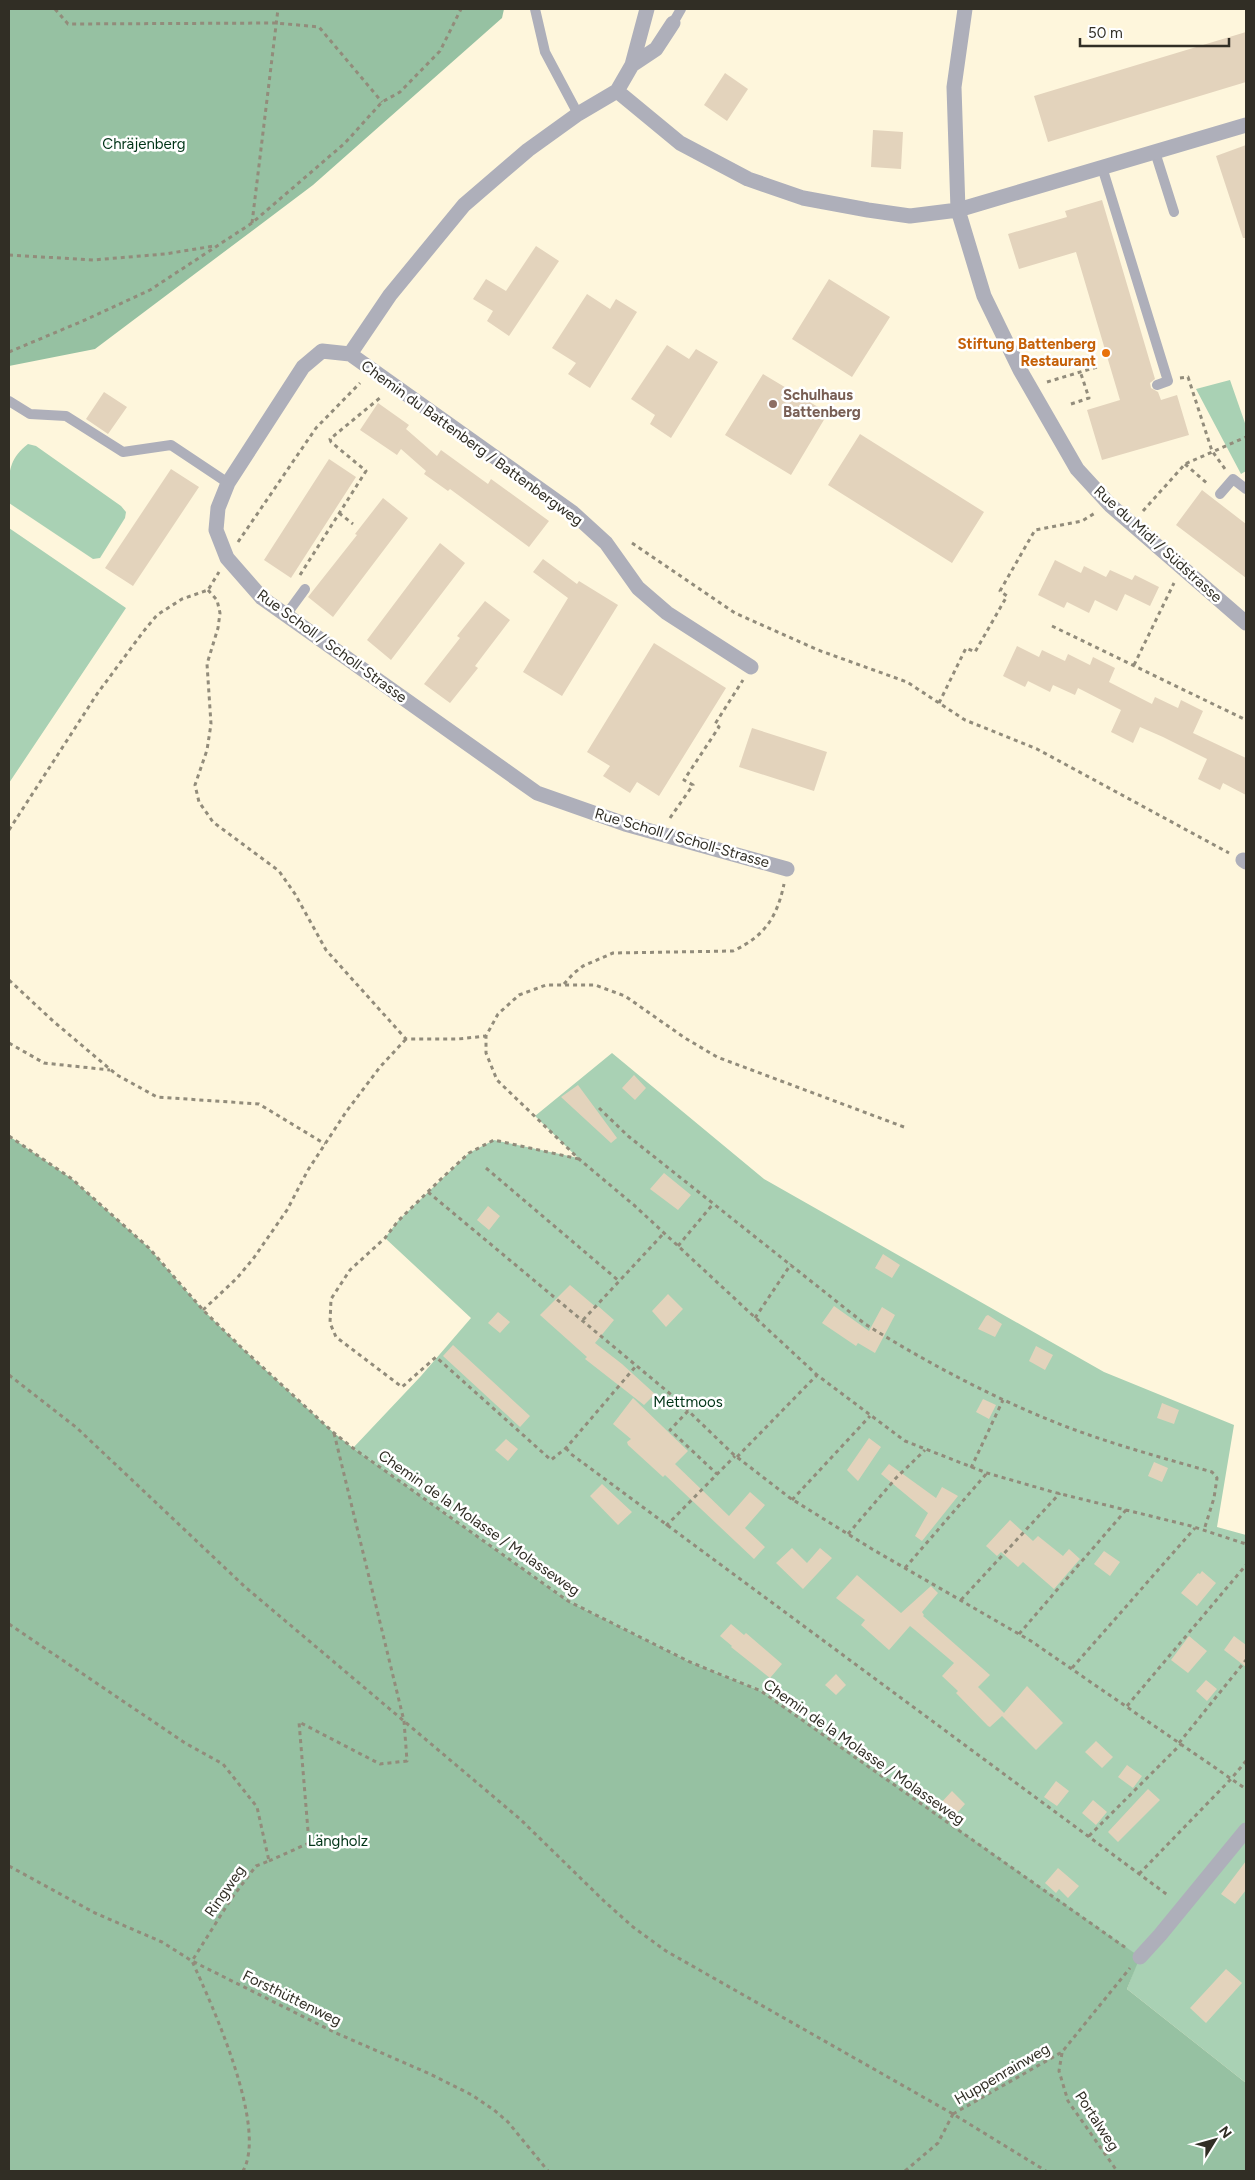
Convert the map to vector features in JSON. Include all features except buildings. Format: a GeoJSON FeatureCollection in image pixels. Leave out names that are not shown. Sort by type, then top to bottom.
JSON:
{"type":"FeatureCollection","features":[{"type":"Feature","properties":{"kind":"street"},"geometry":{"type":"LineString","coordinates":[[350,354],[390,295],[464,205],[528,150],[578,114],[617,92],[632,65],[646,9]]}},
{"type":"Feature","properties":{"kind":"street","name":"Rue du Midi / Südstrasse"},"geometry":{"type":"LineString","coordinates":[[965,9],[954,87],[958,210],[984,296],[1020,370],[1077,469],[1110,505],[1246,623]]}},
{"type":"Feature","properties":{"kind":"street"},"geometry":{"type":"LineString","coordinates":[[632,65],[656,50],[673,22]]}},
{"type":"Feature","properties":{"kind":"street"},"geometry":{"type":"LineString","coordinates":[[617,92],[680,143],[748,179],[803,198],[910,216],[958,210],[1246,124]]}},
{"type":"Feature","properties":{"kind":"street","name":"Rue Scholl / Scholl-Strasse"},"geometry":{"type":"LineString","coordinates":[[350,354],[322,351],[303,367],[228,483],[218,508],[216,530],[226,558],[262,598],[537,793],[660,833],[787,869]]}},
{"type":"Feature","properties":{"kind":"street","name":"Chemin du Battenberg / Battenbergweg"},"geometry":{"type":"LineString","coordinates":[[350,354],[572,512],[606,543],[638,588],[667,613],[751,667]]}},
{"type":"Feature","properties":{"kind":"street"},"geometry":{"type":"LineString","coordinates":[[1140,1957],[1246,1830]]}},
{"type":"Feature","properties":{"kind":"lane"},"geometry":{"type":"LineString","coordinates":[[535,9],[545,52],[578,114]]}},
{"type":"Feature","properties":{"kind":"lane"},"geometry":{"type":"LineString","coordinates":[[673,22],[681,9]]}},
{"type":"Feature","properties":{"kind":"lane"},"geometry":{"type":"LineString","coordinates":[[1155,152],[1174,212]]}},
{"type":"Feature","properties":{"kind":"lane"},"geometry":{"type":"LineString","coordinates":[[1102,167],[1168,381],[1156,385]]}},
{"type":"Feature","properties":{"kind":"lane"},"geometry":{"type":"LineString","coordinates":[[9,401],[30,414],[66,416],[123,452],[171,445],[228,483]]}},
{"type":"Feature","properties":{"kind":"lane"},"geometry":{"type":"LineString","coordinates":[[1220,494],[1233,479],[1246,489]]}},
{"type":"Feature","properties":{"kind":"lane"},"geometry":{"type":"LineString","coordinates":[[286,615],[302,586]]}},
{"type":"Feature","properties":{"kind":"path"},"geometry":{"type":"LineString","coordinates":[[56,9],[68,24],[276,22],[319,27],[382,102]]}},
{"type":"Feature","properties":{"kind":"path"},"geometry":{"type":"LineString","coordinates":[[252,223],[278,9]]}},
{"type":"Feature","properties":{"kind":"path"},"geometry":{"type":"LineString","coordinates":[[9,352],[150,290],[252,223],[345,143],[382,102],[400,92],[440,51],[461,9]]}},
{"type":"Feature","properties":{"kind":"path"},"geometry":{"type":"LineString","coordinates":[[9,254],[93,260],[164,254],[222,244]]}},
{"type":"Feature","properties":{"kind":"path"},"geometry":{"type":"LineString","coordinates":[[1039,384],[1097,367]]}},
{"type":"Feature","properties":{"kind":"path"},"geometry":{"type":"LineString","coordinates":[[9,830],[97,694],[143,632],[157,615],[182,599],[208,590],[226,558],[316,428],[373,370]]}},
{"type":"Feature","properties":{"kind":"path"},"geometry":{"type":"LineString","coordinates":[[1070,404],[1089,398],[1080,371]]}},
{"type":"Feature","properties":{"kind":"path"},"geometry":{"type":"LineString","coordinates":[[1176,380],[1188,376],[1212,451],[1233,479]]}},
{"type":"Feature","properties":{"kind":"path"},"geometry":{"type":"LineString","coordinates":[[302,586],[299,576],[366,471],[331,442],[330,439],[395,385]]}},
{"type":"Feature","properties":{"kind":"path"},"geometry":{"type":"LineString","coordinates":[[1139,515],[1185,464],[1246,437]]}},
{"type":"Feature","properties":{"kind":"path"},"geometry":{"type":"LineString","coordinates":[[1185,464],[1220,494]]}},
{"type":"Feature","properties":{"kind":"path"},"geometry":{"type":"LineString","coordinates":[[940,703],[966,648],[975,652],[1007,596],[1000,591],[1035,530],[1082,521],[1100,511]]}},
{"type":"Feature","properties":{"kind":"path"},"geometry":{"type":"LineString","coordinates":[[339,513],[353,524]]}},
{"type":"Feature","properties":{"kind":"path"},"geometry":{"type":"LineString","coordinates":[[632,543],[735,613],[818,650],[907,682],[964,720],[1037,749],[1244,861]]}},
{"type":"Feature","properties":{"kind":"path"},"geometry":{"type":"LineString","coordinates":[[1134,665],[1175,580]]}},
{"type":"Feature","properties":{"kind":"path"},"geometry":{"type":"LineString","coordinates":[[208,590],[216,600],[220,613],[218,628],[207,664],[211,724],[207,750],[195,785],[199,802],[213,822],[279,872],[296,894],[326,950],[406,1039],[458,1040],[486,1036]]}},
{"type":"Feature","properties":{"kind":"path"},"geometry":{"type":"LineString","coordinates":[[1052,626],[1246,720]]}},
{"type":"Feature","properties":{"kind":"path"},"geometry":{"type":"LineString","coordinates":[[660,833],[693,785],[684,780],[719,727],[715,724],[751,667]]}},
{"type":"Feature","properties":{"kind":"path"},"geometry":{"type":"LineString","coordinates":[[564,984],[583,966],[613,953],[733,951],[742,947],[770,923],[779,906],[787,869]]}},
{"type":"Feature","properties":{"kind":"path"},"geometry":{"type":"LineString","coordinates":[[9,980],[52,1021],[111,1070],[157,1096],[259,1104],[325,1144]]}},
{"type":"Feature","properties":{"kind":"path"},"geometry":{"type":"LineString","coordinates":[[904,1127],[717,1057],[685,1038],[625,996],[595,985],[546,985],[519,995],[498,1014],[486,1036],[486,1053],[497,1080],[579,1159],[664,1233],[817,1375],[904,1441],[971,1468],[1204,1530],[1246,1544]]}},
{"type":"Feature","properties":{"kind":"path"},"geometry":{"type":"LineString","coordinates":[[203,1310],[237,1278],[253,1259],[287,1210],[308,1170],[325,1144],[380,1067],[406,1039]]}},
{"type":"Feature","properties":{"kind":"path"},"geometry":{"type":"LineString","coordinates":[[9,1043],[44,1063],[111,1070]]}},
{"type":"Feature","properties":{"kind":"path"},"geometry":{"type":"LineString","coordinates":[[599,1108],[628,1136],[865,1324],[905,1349],[1003,1400],[1067,1427],[1121,1446],[1212,1472],[1217,1478],[1204,1530]]}},
{"type":"Feature","properties":{"kind":"path","name":"Chemin de la Molasse / Molasseweg"},"geometry":{"type":"LineString","coordinates":[[9,1136],[79,1185],[149,1248],[203,1310],[334,1433],[568,1601],[690,1662],[761,1691],[1140,1957]]}},
{"type":"Feature","properties":{"kind":"path"},"geometry":{"type":"LineString","coordinates":[[579,1159],[494,1140],[469,1153],[398,1221],[385,1238],[350,1270],[331,1299],[330,1323],[336,1337],[402,1387],[436,1358],[551,1460],[566,1448],[636,1366]]}},
{"type":"Feature","properties":{"kind":"path"},"geometry":{"type":"LineString","coordinates":[[486,1168],[619,1280]]}},
{"type":"Feature","properties":{"kind":"path"},"geometry":{"type":"LineString","coordinates":[[428,1192],[636,1366],[688,1411],[736,1457],[792,1500],[1019,1634],[1072,1668],[1246,1789]]}},
{"type":"Feature","properties":{"kind":"path"},"geometry":{"type":"LineString","coordinates":[[678,1246],[713,1204]]}},
{"type":"Feature","properties":{"kind":"path"},"geometry":{"type":"LineString","coordinates":[[582,1320],[664,1233]]}},
{"type":"Feature","properties":{"kind":"path"},"geometry":{"type":"LineString","coordinates":[[755,1318],[791,1264]]}},
{"type":"Feature","properties":{"kind":"path"},"geometry":{"type":"LineString","coordinates":[[9,1375],[77,1428],[244,1586],[520,1819],[626,1921],[666,1951],[953,2114],[1046,2171]]}},
{"type":"Feature","properties":{"kind":"path"},"geometry":{"type":"LineString","coordinates":[[666,1526],[717,1474],[776,1420],[817,1375]]}},
{"type":"Feature","properties":{"kind":"path"},"geometry":{"type":"LineString","coordinates":[[971,1468],[1003,1400]]}},
{"type":"Feature","properties":{"kind":"path"},"geometry":{"type":"LineString","coordinates":[[688,1411],[670,1430],[717,1474]]}},
{"type":"Feature","properties":{"kind":"path"},"geometry":{"type":"LineString","coordinates":[[792,1500],[870,1416]]}},
{"type":"Feature","properties":{"kind":"path"},"geometry":{"type":"LineString","coordinates":[[334,1433],[404,1721]]}},
{"type":"Feature","properties":{"kind":"path"},"geometry":{"type":"LineString","coordinates":[[566,1448],[666,1526],[1184,1906]]}},
{"type":"Feature","properties":{"kind":"path"},"geometry":{"type":"LineString","coordinates":[[848,1534],[896,1478],[926,1450]]}},
{"type":"Feature","properties":{"kind":"path"},"geometry":{"type":"LineString","coordinates":[[905,1568],[987,1472]]}},
{"type":"Feature","properties":{"kind":"path"},"geometry":{"type":"LineString","coordinates":[[961,1600],[1060,1493]]}},
{"type":"Feature","properties":{"kind":"path"},"geometry":{"type":"LineString","coordinates":[[1019,1634],[1126,1510]]}},
{"type":"Feature","properties":{"kind":"path"},"geometry":{"type":"LineString","coordinates":[[1072,1668],[1195,1528]]}},
{"type":"Feature","properties":{"kind":"path"},"geometry":{"type":"LineString","coordinates":[[1126,1706],[1246,1565]]}},
{"type":"Feature","properties":{"kind":"path"},"geometry":{"type":"LineString","coordinates":[[9,1624],[185,1743],[223,1764],[257,1807],[269,1861]]}},
{"type":"Feature","properties":{"kind":"path"},"geometry":{"type":"LineString","coordinates":[[1088,1836],[1180,1744],[1246,1660]]}},
{"type":"Feature","properties":{"kind":"path","name":"Ringweg"},"geometry":{"type":"LineString","coordinates":[[192,1961],[231,1899],[256,1866],[309,1843],[300,1722],[380,1764],[407,1761],[404,1721]]}},
{"type":"Feature","properties":{"kind":"path"},"geometry":{"type":"LineString","coordinates":[[1139,1874],[1232,1779],[1246,1761]]}},
{"type":"Feature","properties":{"kind":"path","name":"Forsthüttenweg"},"geometry":{"type":"LineString","coordinates":[[9,1866],[95,1913],[162,1942],[192,1961],[336,2033],[430,2074],[472,2096],[494,2110],[508,2122],[548,2171]]}},
{"type":"Feature","properties":{"kind":"path"},"geometry":{"type":"LineString","coordinates":[[1062,2052],[1140,1957]]}},
{"type":"Feature","properties":{"kind":"path"},"geometry":{"type":"LineString","coordinates":[[192,1961],[210,2001],[247,2110],[250,2136],[246,2166],[243,2171]]}},
{"type":"Feature","properties":{"kind":"path","name":"Huppenrainweg"},"geometry":{"type":"LineString","coordinates":[[953,2114],[1062,2052]]}},
{"type":"Feature","properties":{"kind":"path","name":"Portalweg"},"geometry":{"type":"LineString","coordinates":[[1062,2052],[1059,2071],[1068,2101],[1118,2171]]}},
{"type":"Feature","properties":{"kind":"path"},"geometry":{"type":"LineString","coordinates":[[905,2171],[938,2143],[953,2114]]}},
{"type":"Feature","properties":{"kind":"green space","name":"Chräjenberg"},"geometry":{"type":"Polygon","coordinates":[[[9,9],[504,9],[502,18],[313,185],[95,349],[9,366],[9,9]]]}},
{"type":"Feature","properties":{"kind":"green space"},"geometry":{"type":"Polygon","coordinates":[[[1230,380],[1246,426],[1246,471],[1241,474],[1196,389],[1230,380]]]}},
{"type":"Feature","properties":{"kind":"green space"},"geometry":{"type":"Polygon","coordinates":[[[28,444],[36,446],[121,506],[126,512],[125,518],[100,558],[93,559],[9,503],[9,477],[12,463],[28,444]]]}},
{"type":"Feature","properties":{"kind":"green space"},"geometry":{"type":"Polygon","coordinates":[[[9,528],[126,608],[9,783],[9,528]]]}},
{"type":"Feature","properties":{"kind":"green space","name":"Mettmoos"},"geometry":{"type":"Polygon","coordinates":[[[612,1053],[764,1179],[1104,1372],[1234,1425],[1217,1527],[1246,1535],[1246,2083],[1127,1989],[1139,1957],[761,1691],[690,1662],[568,1601],[353,1448],[421,1376],[471,1318],[385,1238],[398,1221],[469,1153],[494,1140],[578,1158],[535,1116],[612,1053]]]}},
{"type":"Feature","properties":{"kind":"green space","name":"Längholz"},"geometry":{"type":"Polygon","coordinates":[[[9,1136],[72,1179],[149,1248],[203,1310],[334,1433],[353,1448],[568,1601],[690,1662],[761,1691],[1140,1957],[1127,1989],[1246,2083],[1246,2171],[9,2171],[9,1136]]]}},
{"type":"Feature","properties":{"kind":"place","name":"Stiftung Battenberg Restaurant"},"geometry":{"type":"Point","coordinates":[1106,353]}},
{"type":"Feature","properties":{"kind":"place","name":"Schulhaus Battenberg"},"geometry":{"type":"Point","coordinates":[773,404]}}]}
